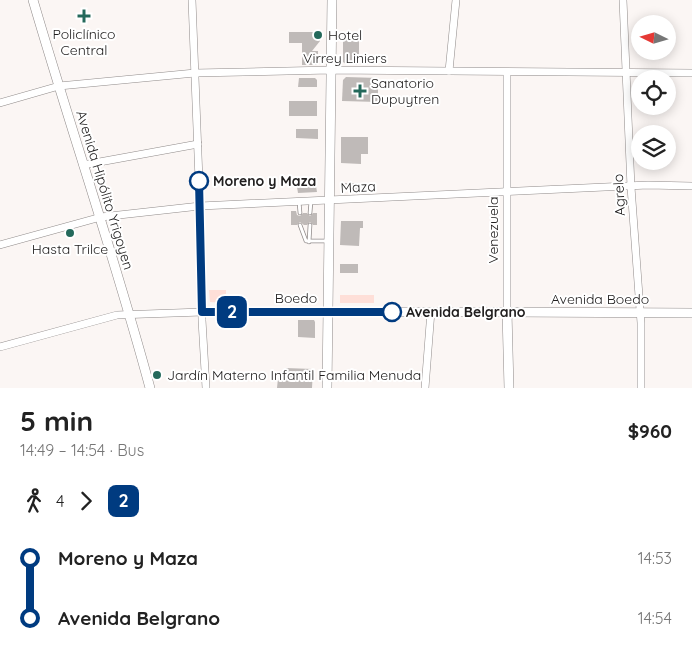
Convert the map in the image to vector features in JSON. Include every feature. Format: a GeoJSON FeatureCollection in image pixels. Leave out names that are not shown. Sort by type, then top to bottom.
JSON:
{"type":"FeatureCollection","features":[{"type":"Feature","properties":{"kind":"street","name":"Avenida Hipólito Yrigoyen"},"geometry":{"type":"LineString","coordinates":[[34,0],[83,165],[101,217],[150,388]]}},
{"type":"Feature","properties":{"kind":"street"},"geometry":{"type":"LineString","coordinates":[[192,0],[206,388]]}},
{"type":"Feature","properties":{"kind":"street"},"geometry":{"type":"LineString","coordinates":[[327,388],[332,0]]}},
{"type":"Feature","properties":{"kind":"street"},"geometry":{"type":"LineString","coordinates":[[449,71],[456,0]]}},
{"type":"Feature","properties":{"kind":"street","name":"Agrelo"},"geometry":{"type":"LineString","coordinates":[[623,0],[631,187],[640,312],[641,388]]}},
{"type":"Feature","properties":{"kind":"street","name":"Virrey Liniers"},"geometry":{"type":"LineString","coordinates":[[0,102],[59,86],[195,73],[330,70],[692,73]]}},
{"type":"Feature","properties":{"kind":"street","name":"Venezuela"},"geometry":{"type":"LineString","coordinates":[[507,72],[506,193],[509,388]]}},
{"type":"Feature","properties":{"kind":"street"},"geometry":{"type":"LineString","coordinates":[[83,165],[198,144]]}},
{"type":"Feature","properties":{"kind":"street","name":"Maza"},"geometry":{"type":"LineString","coordinates":[[0,245],[101,217],[200,206],[692,186]]}},
{"type":"Feature","properties":{"kind":"street"},"geometry":{"type":"LineString","coordinates":[[425,388],[431,311]]}},
{"type":"Feature","properties":{"kind":"street","name":"Boedo"},"geometry":{"type":"LineString","coordinates":[[0,347],[118,316],[129,315],[202,312],[507,312]]}},
{"type":"Feature","properties":{"kind":"street","name":"Avenida Boedo"},"geometry":{"type":"LineString","coordinates":[[507,312],[692,313]]}},
{"type":"Feature","properties":{"kind":"lane"},"geometry":{"type":"LineString","coordinates":[[310,213],[311,201]]}},
{"type":"Feature","properties":{"kind":"lane"},"geometry":{"type":"LineString","coordinates":[[299,202],[300,213]]}},
{"type":"Feature","properties":{"kind":"lane"},"geometry":{"type":"LineString","coordinates":[[300,225],[304,237],[309,242],[329,241]]}},
{"type":"Feature","properties":{"kind":"lane"},"geometry":{"type":"LineString","coordinates":[[309,242],[310,225]]}},
{"type":"Feature","properties":{"kind":"shaded area"},"geometry":{"type":"Polygon","coordinates":[[[209,290],[226,290],[226,303],[210,302],[209,290]]]}},
{"type":"Feature","properties":{"kind":"shaded area"},"geometry":{"type":"Polygon","coordinates":[[[340,295],[374,295],[374,303],[340,303],[340,295]]]}},
{"type":"Feature","properties":{"kind":"building"},"geometry":{"type":"Polygon","coordinates":[[[289,32],[319,32],[320,41],[312,51],[318,51],[318,65],[302,65],[302,43],[289,43],[289,32]]]}},
{"type":"Feature","properties":{"kind":"building"},"geometry":{"type":"Polygon","coordinates":[[[343,38],[359,38],[359,65],[343,62],[343,38]]]}},
{"type":"Feature","properties":{"kind":"building","name":"Sanatorio Dupuytren"},"geometry":{"type":"Polygon","coordinates":[[[346,77],[378,78],[378,102],[342,101],[343,80],[346,77]]]}},
{"type":"Feature","properties":{"kind":"building"},"geometry":{"type":"Polygon","coordinates":[[[299,78],[315,78],[317,80],[317,87],[298,87],[299,78]]]}},
{"type":"Feature","properties":{"kind":"building"},"geometry":{"type":"Polygon","coordinates":[[[289,101],[317,101],[317,116],[289,116],[289,101]]]}},
{"type":"Feature","properties":{"kind":"building"},"geometry":{"type":"Polygon","coordinates":[[[296,129],[318,129],[318,139],[296,138],[296,129]]]}},
{"type":"Feature","properties":{"kind":"building","name":"Sanatorio Dupuytren"},"geometry":{"type":"Polygon","coordinates":[[[341,137],[368,137],[368,154],[361,154],[361,164],[341,163],[341,137]]]}},
{"type":"Feature","properties":{"kind":"building"},"geometry":{"type":"Polygon","coordinates":[[[341,183],[367,183],[367,190],[341,190],[341,183]]]}},
{"type":"Feature","properties":{"kind":"building"},"geometry":{"type":"Polygon","coordinates":[[[316,186],[317,192],[298,193],[297,187],[316,186]]]}},
{"type":"Feature","properties":{"kind":"building"},"geometry":{"type":"Polygon","coordinates":[[[291,211],[296,211],[297,215],[300,216],[303,213],[307,213],[310,216],[313,213],[317,213],[317,225],[313,225],[310,222],[304,225],[300,222],[297,225],[291,225],[291,211]]]}},
{"type":"Feature","properties":{"kind":"building"},"geometry":{"type":"Polygon","coordinates":[[[341,221],[363,221],[363,228],[360,228],[359,246],[340,245],[341,221]]]}},
{"type":"Feature","properties":{"kind":"building"},"geometry":{"type":"Polygon","coordinates":[[[340,264],[358,264],[358,273],[340,273],[340,264]]]}},
{"type":"Feature","properties":{"kind":"building"},"geometry":{"type":"Polygon","coordinates":[[[298,320],[314,320],[315,338],[298,337],[298,320]]]}},
{"type":"Feature","properties":{"kind":"building"},"geometry":{"type":"Polygon","coordinates":[[[285,368],[313,369],[312,388],[277,388],[278,378],[284,378],[285,368]]]}},
{"type":"Feature","properties":{"kind":"bus line","name":"2"},"geometry":{"type":"LineString","coordinates":[[199,181],[202,312],[392,312]]}},
{"type":"Feature","properties":{"kind":"place","name":"Policlínico Central"},"geometry":{"type":"Point","coordinates":[84,16]}},
{"type":"Feature","properties":{"kind":"place","name":"Hotel"},"geometry":{"type":"Point","coordinates":[318,35]}},
{"type":"Feature","properties":{"kind":"place","name":"Sanatorio Dupuytren"},"geometry":{"type":"Point","coordinates":[360,91]}},
{"type":"Feature","properties":{"kind":"place","name":"Moreno y Maza"},"geometry":{"type":"Point","coordinates":[199,181]}},
{"type":"Feature","properties":{"kind":"place","name":"Hasta Trilce"},"geometry":{"type":"Point","coordinates":[70,233]}},
{"type":"Feature","properties":{"kind":"place","name":"Avenida Belgrano"},"geometry":{"type":"Point","coordinates":[392,312]}},
{"type":"Feature","properties":{"kind":"place","name":"Jardín Materno Infantil Familia Menuda"},"geometry":{"type":"Point","coordinates":[157,375]}}]}
